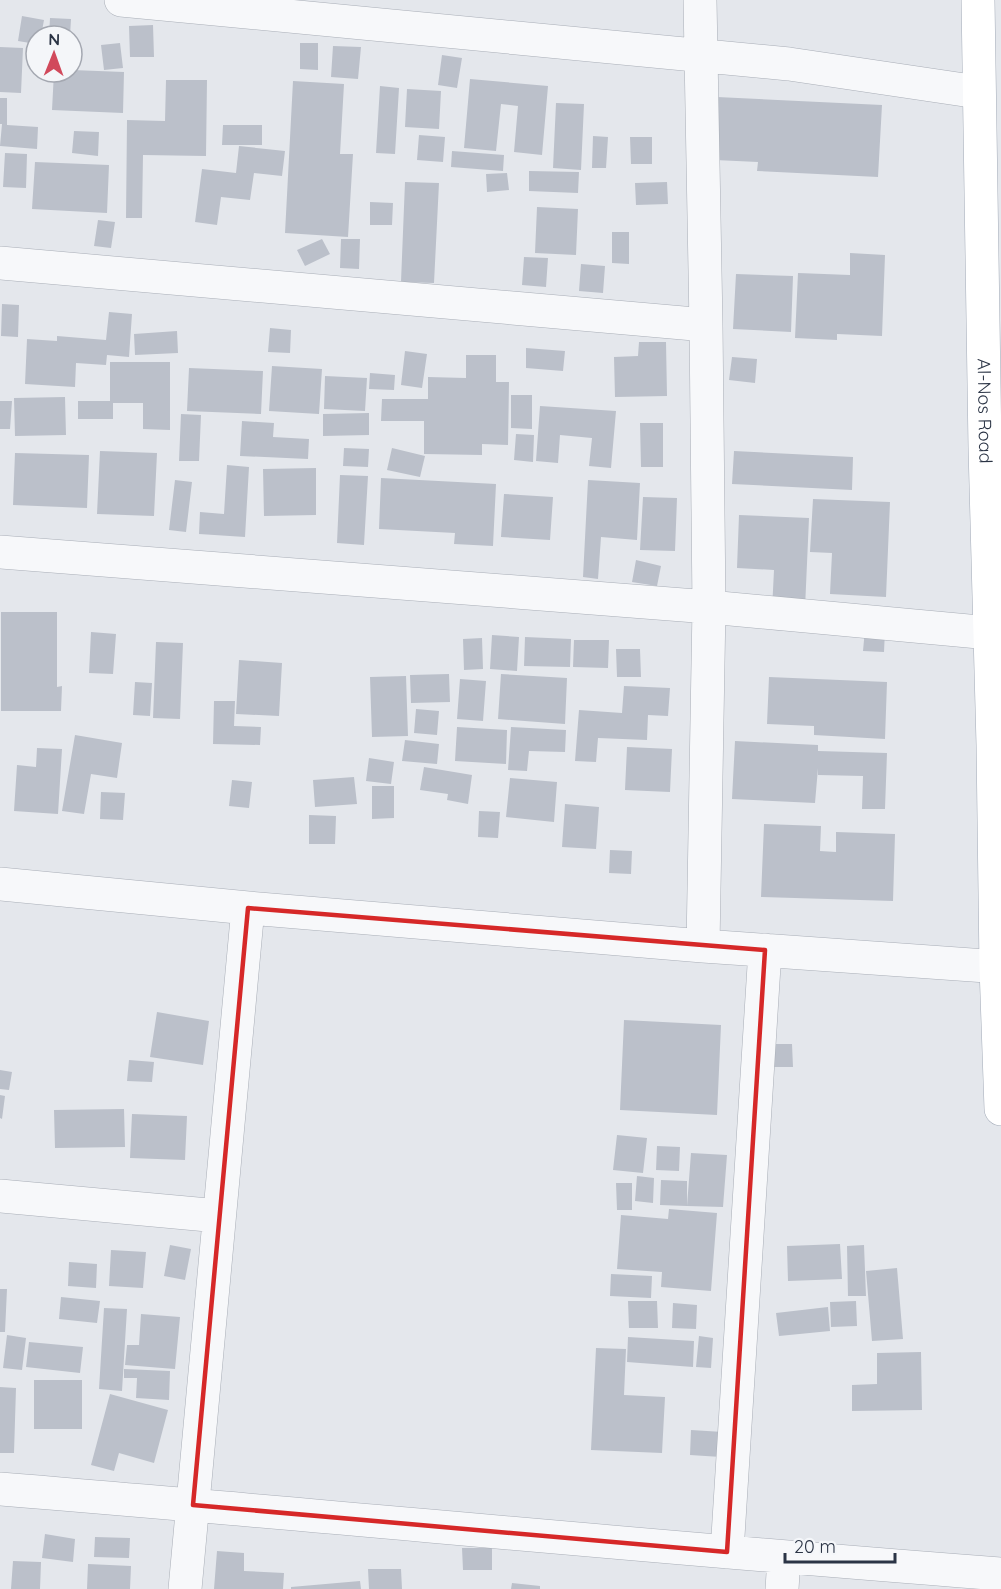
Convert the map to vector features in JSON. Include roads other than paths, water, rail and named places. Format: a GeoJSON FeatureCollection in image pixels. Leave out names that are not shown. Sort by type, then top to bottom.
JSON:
{"type":"FeatureCollection","features":[{"type":"Feature","properties":{"kind":"main road","name":"Al-Nos Road"},"geometry":{"type":"LineString","coordinates":[[978,0],[978,92],[1001,1109]]}},
{"type":"Feature","properties":{"kind":"street"},"geometry":{"type":"LineString","coordinates":[[121,0],[789,64],[978,92]]}},
{"type":"Feature","properties":{"kind":"street"},"geometry":{"type":"LineString","coordinates":[[700,0],[709,608],[703,946]]}},
{"type":"Feature","properties":{"kind":"street"},"geometry":{"type":"LineString","coordinates":[[0,263],[706,325]]}},
{"type":"Feature","properties":{"kind":"street"},"geometry":{"type":"LineString","coordinates":[[0,552],[709,608],[990,633]]}},
{"type":"Feature","properties":{"kind":"street"},"geometry":{"type":"LineString","coordinates":[[0,884],[248,908],[703,946],[998,967]]}},
{"type":"Feature","properties":{"kind":"street"},"geometry":{"type":"LineString","coordinates":[[185,1589],[248,908]]}},
{"type":"Feature","properties":{"kind":"street"},"geometry":{"type":"LineString","coordinates":[[727,1552],[765,950]]}},
{"type":"Feature","properties":{"kind":"street"},"geometry":{"type":"LineString","coordinates":[[0,1196],[219,1216]]}},
{"type":"Feature","properties":{"kind":"street"},"geometry":{"type":"LineString","coordinates":[[0,1490],[727,1552],[783,1573],[1001,1574]]}}]}
